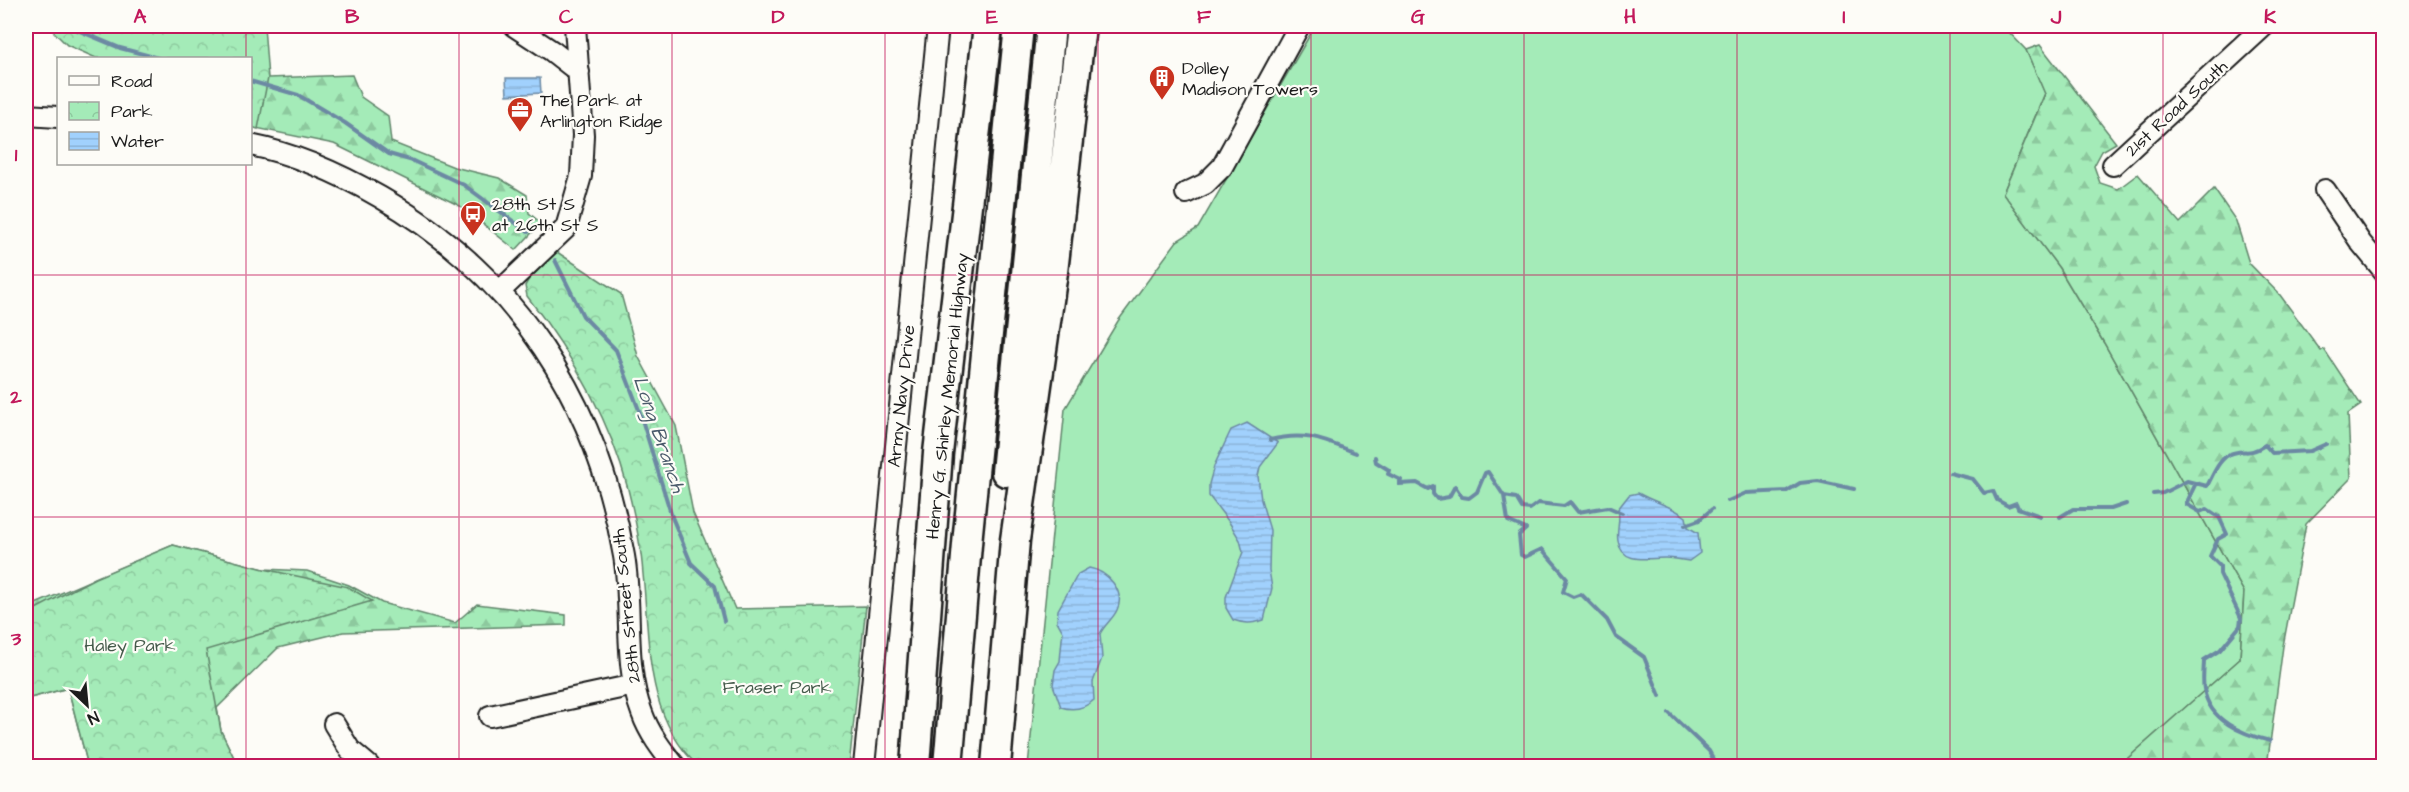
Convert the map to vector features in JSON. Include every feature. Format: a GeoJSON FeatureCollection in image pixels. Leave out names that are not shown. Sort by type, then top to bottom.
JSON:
{"type":"FeatureCollection","features":[{"type":"Feature","properties":{"kind":"highway"},"geometry":{"type":"LineString","coordinates":[[975,26],[975,125]]}},
{"type":"Feature","properties":{"kind":"highway","name":"Henry G. Shirley Memorial Highway"},"geometry":{"type":"LineString","coordinates":[[915,766],[938,453],[988,26]]}},
{"type":"Feature","properties":{"kind":"highway"},"geometry":{"type":"LineString","coordinates":[[948,766],[968,533],[1019,26]]}},
{"type":"Feature","properties":{"kind":"highway"},"geometry":{"type":"LineString","coordinates":[[981,766],[1012,410],[1051,26]]}},
{"type":"Feature","properties":{"kind":"highway"},"geometry":{"type":"LineString","coordinates":[[996,766],[1015,540],[1053,272],[1081,26]]}},
{"type":"Feature","properties":{"kind":"street"},"geometry":{"type":"LineString","coordinates":[[514,26],[579,72]]}},
{"type":"Feature","properties":{"kind":"street"},"geometry":{"type":"LineString","coordinates":[[500,291],[566,228],[581,176],[583,135],[575,26]]}},
{"type":"Feature","properties":{"kind":"street","name":"Army Navy Drive"},"geometry":{"type":"LineString","coordinates":[[864,766],[938,26]]}},
{"type":"Feature","properties":{"kind":"street"},"geometry":{"type":"LineString","coordinates":[[1186,193],[1205,184],[1222,167],[1299,26]]}},
{"type":"Feature","properties":{"kind":"street","name":"21st Road South"},"geometry":{"type":"LineString","coordinates":[[2113,165],[2264,26]]}},
{"type":"Feature","properties":{"kind":"street"},"geometry":{"type":"LineString","coordinates":[[26,115],[57,117]]}},
{"type":"Feature","properties":{"kind":"street","name":"28th Street South"},"geometry":{"type":"LineString","coordinates":[[252,146],[307,161],[358,184],[410,214],[456,249],[500,291],[537,336],[560,373],[598,454],[613,501],[624,559],[634,685],[642,713],[660,747],[675,766]]}},
{"type":"Feature","properties":{"kind":"street"},"geometry":{"type":"LineString","coordinates":[[2325,190],[2361,243],[2384,271]]}},
{"type":"Feature","properties":{"kind":"street"},"geometry":{"type":"LineString","coordinates":[[490,716],[634,685]]}},
{"type":"Feature","properties":{"kind":"street"},"geometry":{"type":"LineString","coordinates":[[334,724],[350,750],[369,766]]}},
{"type":"Feature","properties":{"kind":"green space"},"geometry":{"type":"Polygon","coordinates":[[[48,26],[264,26],[268,78],[258,129],[252,127],[252,57],[94,57],[67,45],[48,26]]]}},
{"type":"Feature","properties":{"kind":"green space"},"geometry":{"type":"Polygon","coordinates":[[[1315,26],[2003,26],[2026,50],[2045,93],[2003,193],[2059,268],[2104,343],[2244,592],[2240,659],[2119,766],[1028,766],[1065,409],[1118,321],[1177,241],[1198,228],[1315,26]]]}},
{"type":"Feature","properties":{"kind":"green space"},"geometry":{"type":"Polygon","coordinates":[[[2040,45],[2116,143],[2102,151],[2094,166],[2100,183],[2118,189],[2138,174],[2180,223],[2214,189],[2236,221],[2249,263],[2280,295],[2321,351],[2324,349],[2361,405],[2348,414],[2351,478],[2306,524],[2283,646],[2267,766],[2119,766],[2240,659],[2244,592],[2104,343],[2059,268],[2003,193],[2045,94],[2026,50],[2040,45]]]}},
{"type":"Feature","properties":{"kind":"green space"},"geometry":{"type":"Polygon","coordinates":[[[252,65],[268,78],[352,75],[361,97],[388,116],[391,142],[454,167],[499,178],[527,195],[529,213],[541,223],[516,250],[460,206],[334,144],[252,127],[252,65]]]}},
{"type":"Feature","properties":{"kind":"green space","name":"Fraser Park"},"geometry":{"type":"Polygon","coordinates":[[[557,252],[621,294],[638,356],[676,426],[693,513],[735,609],[866,606],[849,766],[698,766],[680,746],[659,701],[653,676],[639,542],[631,500],[620,462],[600,412],[587,387],[559,340],[527,296],[525,286],[529,279],[557,252]]]}},
{"type":"Feature","properties":{"kind":"green space","name":"Haley Park"},"geometry":{"type":"Polygon","coordinates":[[[173,545],[264,569],[307,571],[349,585],[382,603],[455,623],[477,604],[566,615],[566,625],[343,632],[278,648],[217,708],[221,731],[238,766],[88,766],[68,688],[26,699],[26,608],[173,545]]]}},
{"type":"Feature","properties":{"kind":"green space","name":"Haley Park"},"geometry":{"type":"Polygon","coordinates":[[[173,545],[264,569],[348,587],[372,601],[206,650],[221,731],[238,766],[88,766],[68,688],[26,699],[26,614],[95,578],[173,545]]]}},
{"type":"Feature","properties":{"kind":"water"},"geometry":{"type":"Polygon","coordinates":[[[506,78],[540,78],[541,93],[507,95],[506,78]]]}},
{"type":"Feature","properties":{"kind":"water"},"geometry":{"type":"Polygon","coordinates":[[[1247,423],[1278,443],[1260,467],[1258,476],[1261,500],[1270,530],[1269,570],[1272,588],[1264,620],[1248,623],[1233,620],[1226,608],[1226,597],[1243,552],[1240,540],[1209,496],[1209,484],[1214,466],[1231,430],[1247,423]]]}},
{"type":"Feature","properties":{"kind":"water"},"geometry":{"type":"Polygon","coordinates":[[[1638,493],[1686,517],[1688,527],[1698,533],[1700,553],[1689,561],[1668,558],[1644,559],[1625,554],[1620,549],[1618,541],[1618,509],[1629,495],[1638,493]]]}},
{"type":"Feature","properties":{"kind":"water"},"geometry":{"type":"Polygon","coordinates":[[[1089,568],[1102,573],[1113,583],[1117,589],[1119,603],[1117,610],[1100,634],[1102,658],[1093,682],[1094,700],[1083,707],[1066,708],[1061,707],[1053,685],[1055,670],[1060,661],[1063,632],[1057,621],[1058,610],[1078,574],[1089,568]]]}},
{"type":"Feature","properties":{"kind":"waterway","name":"Long Branch"},"geometry":{"type":"LineString","coordinates":[[72,26],[120,48],[154,57]]}},
{"type":"Feature","properties":{"kind":"waterway","name":"Long Branch"},"geometry":{"type":"LineString","coordinates":[[252,82],[298,95],[345,123],[389,154],[413,161],[464,185],[528,232]]}},
{"type":"Feature","properties":{"kind":"waterway","name":"Long Branch"},"geometry":{"type":"LineString","coordinates":[[555,260],[583,316],[616,350],[639,410],[672,517],[691,563],[715,586],[724,621]]}},
{"type":"Feature","properties":{"kind":"waterway"},"geometry":{"type":"LineString","coordinates":[[1270,440],[1294,436],[1314,438],[1356,453]]}},
{"type":"Feature","properties":{"kind":"waterway"},"geometry":{"type":"LineString","coordinates":[[2153,494],[2163,493],[2187,481],[2207,486],[2224,458],[2233,453],[2251,451],[2265,445],[2272,453],[2310,451],[2326,444]]}},
{"type":"Feature","properties":{"kind":"waterway"},"geometry":{"type":"LineString","coordinates":[[1375,457],[1376,462],[1389,470],[1388,474],[1401,480],[1399,484],[1417,483],[1428,489],[1433,486],[1433,494],[1437,499],[1449,497],[1455,486],[1462,497],[1469,498],[1477,492],[1485,473],[1488,472],[1504,496],[1516,498],[1522,508],[1530,509],[1538,503],[1564,506],[1570,502],[1578,512],[1608,507],[1622,513]]}},
{"type":"Feature","properties":{"kind":"waterway"},"geometry":{"type":"LineString","coordinates":[[1950,473],[1973,479],[1984,493],[1993,491],[1997,500],[2008,506],[2016,503],[2018,508],[2040,516]]}},
{"type":"Feature","properties":{"kind":"waterway"},"geometry":{"type":"LineString","coordinates":[[1728,501],[1746,493],[1787,491],[1800,483],[1818,481],[1854,489]]}},
{"type":"Feature","properties":{"kind":"waterway"},"geometry":{"type":"LineString","coordinates":[[2196,483],[2186,504],[2200,512],[2207,509],[2219,517],[2227,534],[2218,539],[2210,556],[2220,566],[2220,574],[2241,618],[2240,626],[2220,650],[2204,660],[2203,686],[2207,700],[2212,710],[2228,724],[2238,730],[2270,741]]}},
{"type":"Feature","properties":{"kind":"waterway"},"geometry":{"type":"LineString","coordinates":[[1504,496],[1508,521],[1526,529],[1519,535],[1521,555],[1525,557],[1542,549],[1567,578],[1563,592],[1573,597],[1581,594],[1607,620],[1616,637],[1644,657],[1660,696]]}},
{"type":"Feature","properties":{"kind":"waterway"},"geometry":{"type":"LineString","coordinates":[[2060,517],[2073,509],[2111,509],[2126,504]]}},
{"type":"Feature","properties":{"kind":"waterway"},"geometry":{"type":"LineString","coordinates":[[1685,525],[1699,520],[1712,509]]}},
{"type":"Feature","properties":{"kind":"waterway"},"geometry":{"type":"LineString","coordinates":[[1669,713],[1709,751],[1717,766]]}},
{"type":"Feature","properties":{"kind":"place","name":"Dolley Madison Towers"},"geometry":{"type":"Point","coordinates":[1162,101]}},
{"type":"Feature","properties":{"kind":"place","name":"The Park at Arlington Ridge"},"geometry":{"type":"Point","coordinates":[520,133]}},
{"type":"Feature","properties":{"kind":"place","name":"28th St S at 26th St S"},"geometry":{"type":"Point","coordinates":[473,237]}}]}
